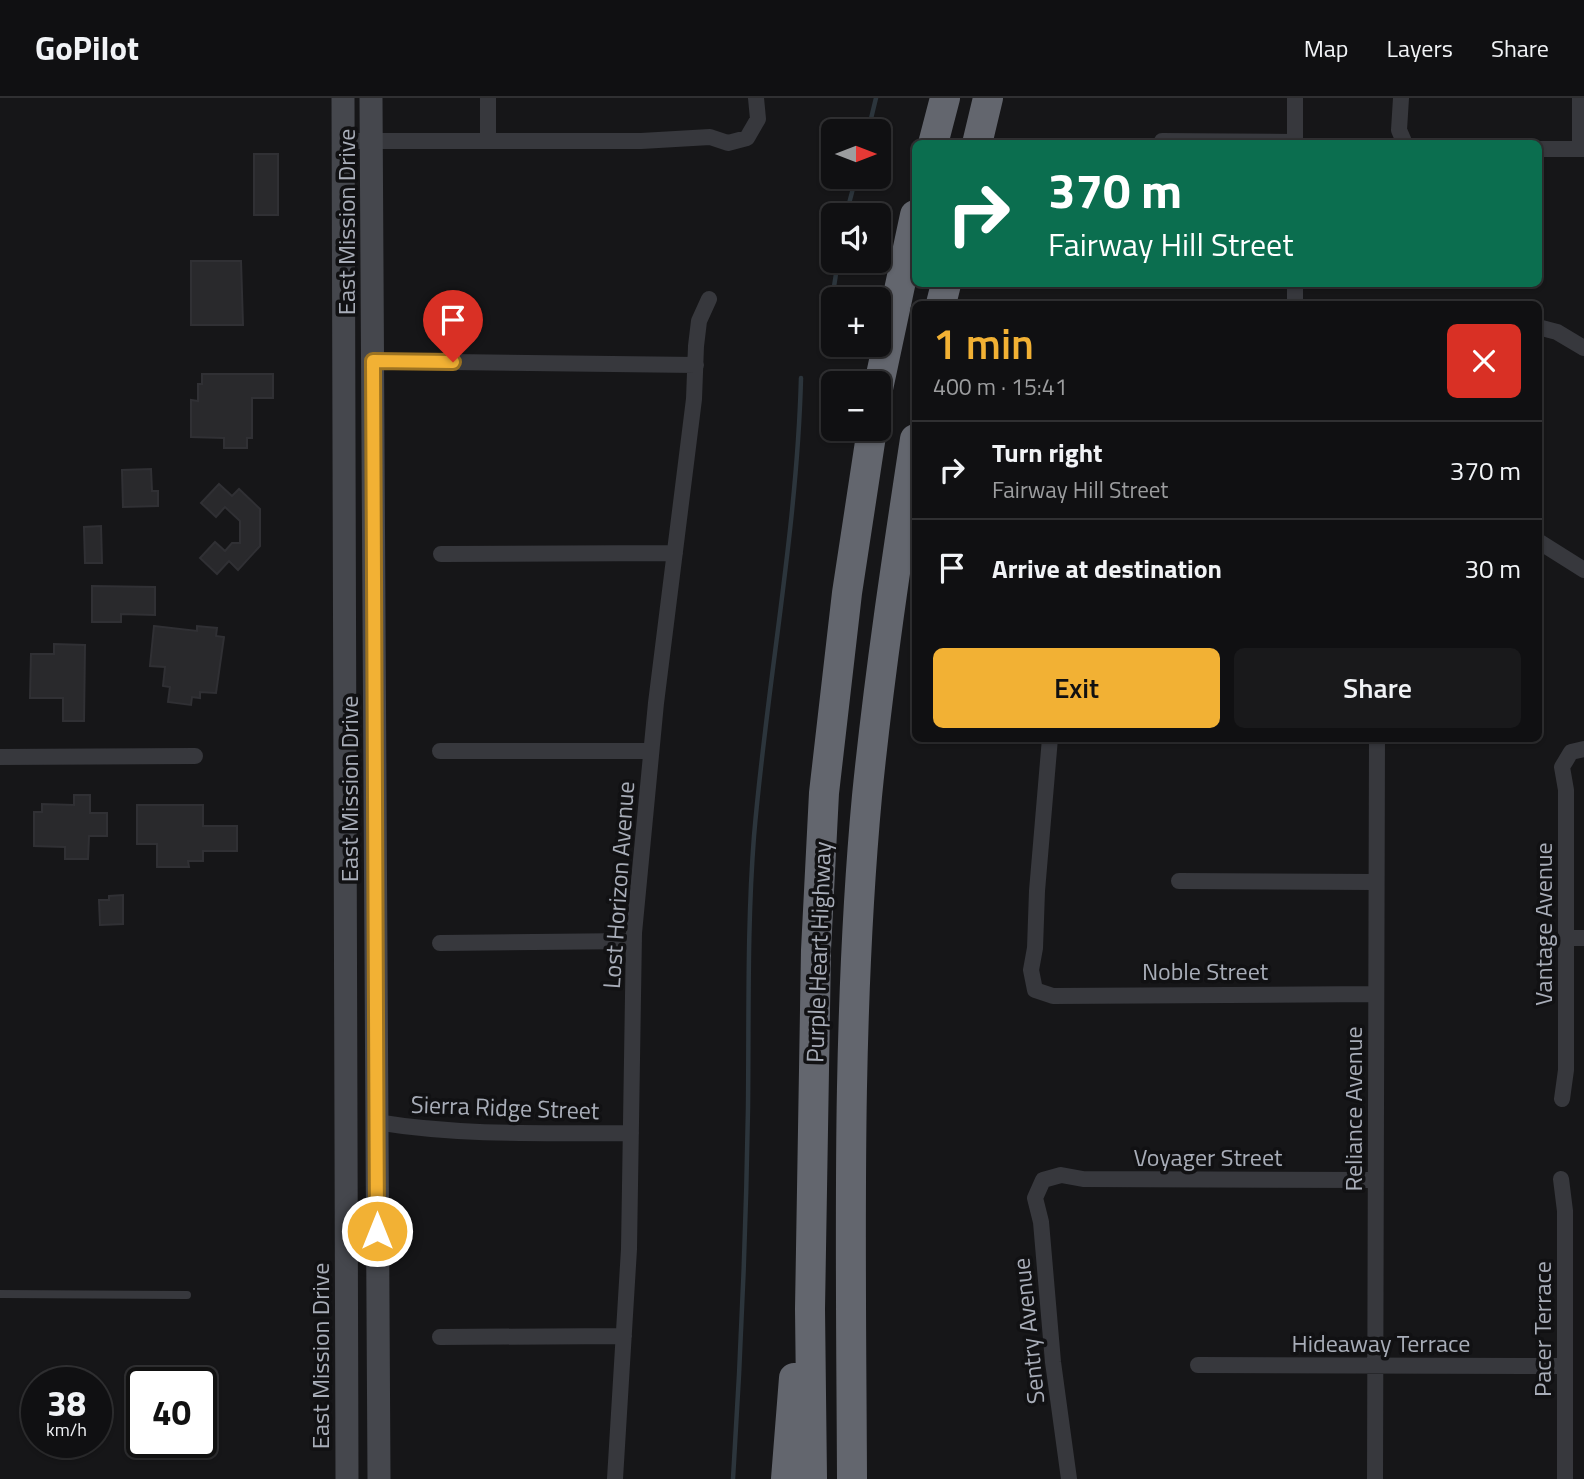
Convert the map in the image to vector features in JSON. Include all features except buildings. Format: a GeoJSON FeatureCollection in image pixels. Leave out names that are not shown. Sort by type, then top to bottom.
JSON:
{"type":"FeatureCollection","features":[{"type":"Feature","properties":{"kind":"highway"},"geometry":{"type":"LineString","coordinates":[[934,140],[946,98]]}},
{"type":"Feature","properties":{"kind":"highway"},"geometry":{"type":"LineString","coordinates":[[978,140],[988,98]]}},
{"type":"Feature","properties":{"kind":"highway"},"geometry":{"type":"LineString","coordinates":[[882,371],[912,229]]}},
{"type":"Feature","properties":{"kind":"highway","name":"Purple Heart Highway"},"geometry":{"type":"LineString","coordinates":[[812,1479],[810,1309],[816,950],[824,793],[847,593],[870,441]]}},
{"type":"Feature","properties":{"kind":"highway","name":"Purple Heart Highway"},"geometry":{"type":"LineString","coordinates":[[852,1479],[851,1233],[856,974],[867,796],[891,598],[912,459]]}},
{"type":"Feature","properties":{"kind":"highway"},"geometry":{"type":"LineString","coordinates":[[851,1233],[867,1479]]}},
{"type":"Feature","properties":{"kind":"highway"},"geometry":{"type":"LineString","coordinates":[[786,1479],[793,1381],[810,1309]]}},
{"type":"Feature","properties":{"kind":"street","name":"East Mission Drive"},"geometry":{"type":"LineString","coordinates":[[343,98],[347,1479]]}},
{"type":"Feature","properties":{"kind":"street","name":"East Mission Drive"},"geometry":{"type":"LineString","coordinates":[[371,98],[379,1479]]}},
{"type":"Feature","properties":{"kind":"street"},"geometry":{"type":"LineString","coordinates":[[488,98],[488,141]]}},
{"type":"Feature","properties":{"kind":"street"},"geometry":{"type":"LineString","coordinates":[[344,141],[641,141],[710,137],[728,143],[747,138],[758,119],[756,98]]}},
{"type":"Feature","properties":{"kind":"street"},"geometry":{"type":"LineString","coordinates":[[1294,98],[1295,140]]}},
{"type":"Feature","properties":{"kind":"street"},"geometry":{"type":"LineString","coordinates":[[1401,98],[1399,130],[1403,140]]}},
{"type":"Feature","properties":{"kind":"street"},"geometry":{"type":"LineString","coordinates":[[1542,149],[1582,149],[1580,98]]}},
{"type":"Feature","properties":{"kind":"street","name":"Lost Horizon Avenue"},"geometry":{"type":"LineString","coordinates":[[615,1479],[629,1250],[634,941],[651,751],[694,399],[699,321],[709,299]]}},
{"type":"Feature","properties":{"kind":"street"},"geometry":{"type":"LineString","coordinates":[[1542,328],[1557,332],[1584,348]]}},
{"type":"Feature","properties":{"kind":"street"},"geometry":{"type":"LineString","coordinates":[[373,361],[696,365]]}},
{"type":"Feature","properties":{"kind":"street"},"geometry":{"type":"LineString","coordinates":[[1542,544],[1584,570]]}},
{"type":"Feature","properties":{"kind":"street"},"geometry":{"type":"LineString","coordinates":[[441,554],[675,553]]}},
{"type":"Feature","properties":{"kind":"street","name":"Noble Street"},"geometry":{"type":"LineString","coordinates":[[1050,742],[1035,948],[1031,970],[1035,990],[1053,996],[1376,994]]}},
{"type":"Feature","properties":{"kind":"street","name":"Reliance Avenue"},"geometry":{"type":"LineString","coordinates":[[1375,1479],[1377,742]]}},
{"type":"Feature","properties":{"kind":"street"},"geometry":{"type":"LineString","coordinates":[[440,751],[651,751]]}},
{"type":"Feature","properties":{"kind":"street","name":"Vantage Avenue"},"geometry":{"type":"LineString","coordinates":[[1562,1099],[1566,1070],[1566,790],[1562,767],[1578,751]]}},
{"type":"Feature","properties":{"kind":"street"},"geometry":{"type":"LineString","coordinates":[[0,757],[195,756]]}},
{"type":"Feature","properties":{"kind":"street"},"geometry":{"type":"LineString","coordinates":[[1179,881],[1376,882]]}},
{"type":"Feature","properties":{"kind":"street"},"geometry":{"type":"LineString","coordinates":[[345,921],[355,961],[356,1096],[362,1115],[376,1122]]}},
{"type":"Feature","properties":{"kind":"street"},"geometry":{"type":"LineString","coordinates":[[1566,938],[1584,938]]}},
{"type":"Feature","properties":{"kind":"street"},"geometry":{"type":"LineString","coordinates":[[440,943],[634,941]]}},
{"type":"Feature","properties":{"kind":"street","name":"Sierra Ridge Street"},"geometry":{"type":"LineString","coordinates":[[376,1122],[424,1130],[470,1133],[631,1133]]}},
{"type":"Feature","properties":{"kind":"street","name":"Voyager Street"},"geometry":{"type":"LineString","coordinates":[[1043,1180],[1061,1175],[1083,1179],[1376,1180]]}},
{"type":"Feature","properties":{"kind":"street","name":"Pacer Terrace"},"geometry":{"type":"LineString","coordinates":[[1561,1178],[1565,1211],[1565,1479]]}},
{"type":"Feature","properties":{"kind":"street","name":"Sentry Avenue"},"geometry":{"type":"LineString","coordinates":[[1043,1180],[1035,1198],[1041,1222],[1053,1362],[1069,1479]]}},
{"type":"Feature","properties":{"kind":"street"},"geometry":{"type":"LineString","coordinates":[[440,1337],[624,1336]]}},
{"type":"Feature","properties":{"kind":"street","name":"Hideaway Terrace"},"geometry":{"type":"LineString","coordinates":[[1198,1365],[1565,1366]]}},
{"type":"Feature","properties":{"kind":"lane"},"geometry":{"type":"LineString","coordinates":[[0,1294],[187,1295]]}},
{"type":"Feature","properties":{"kind":"waterway"},"geometry":{"type":"LineString","coordinates":[[871,119],[876,98]]}},
{"type":"Feature","properties":{"kind":"waterway"},"geometry":{"type":"LineString","coordinates":[[849,203],[853,189]]}},
{"type":"Feature","properties":{"kind":"waterway"},"geometry":{"type":"LineString","coordinates":[[834,287],[836,273]]}},
{"type":"Feature","properties":{"kind":"waterway"},"geometry":{"type":"LineString","coordinates":[[733,1479],[746,1201],[749,938],[754,836],[794,492],[801,378]]}},
{"type":"Feature","properties":{"kind":"route"},"geometry":{"type":"LineString","coordinates":[[377,1231],[373,361],[453,362]]}}]}
